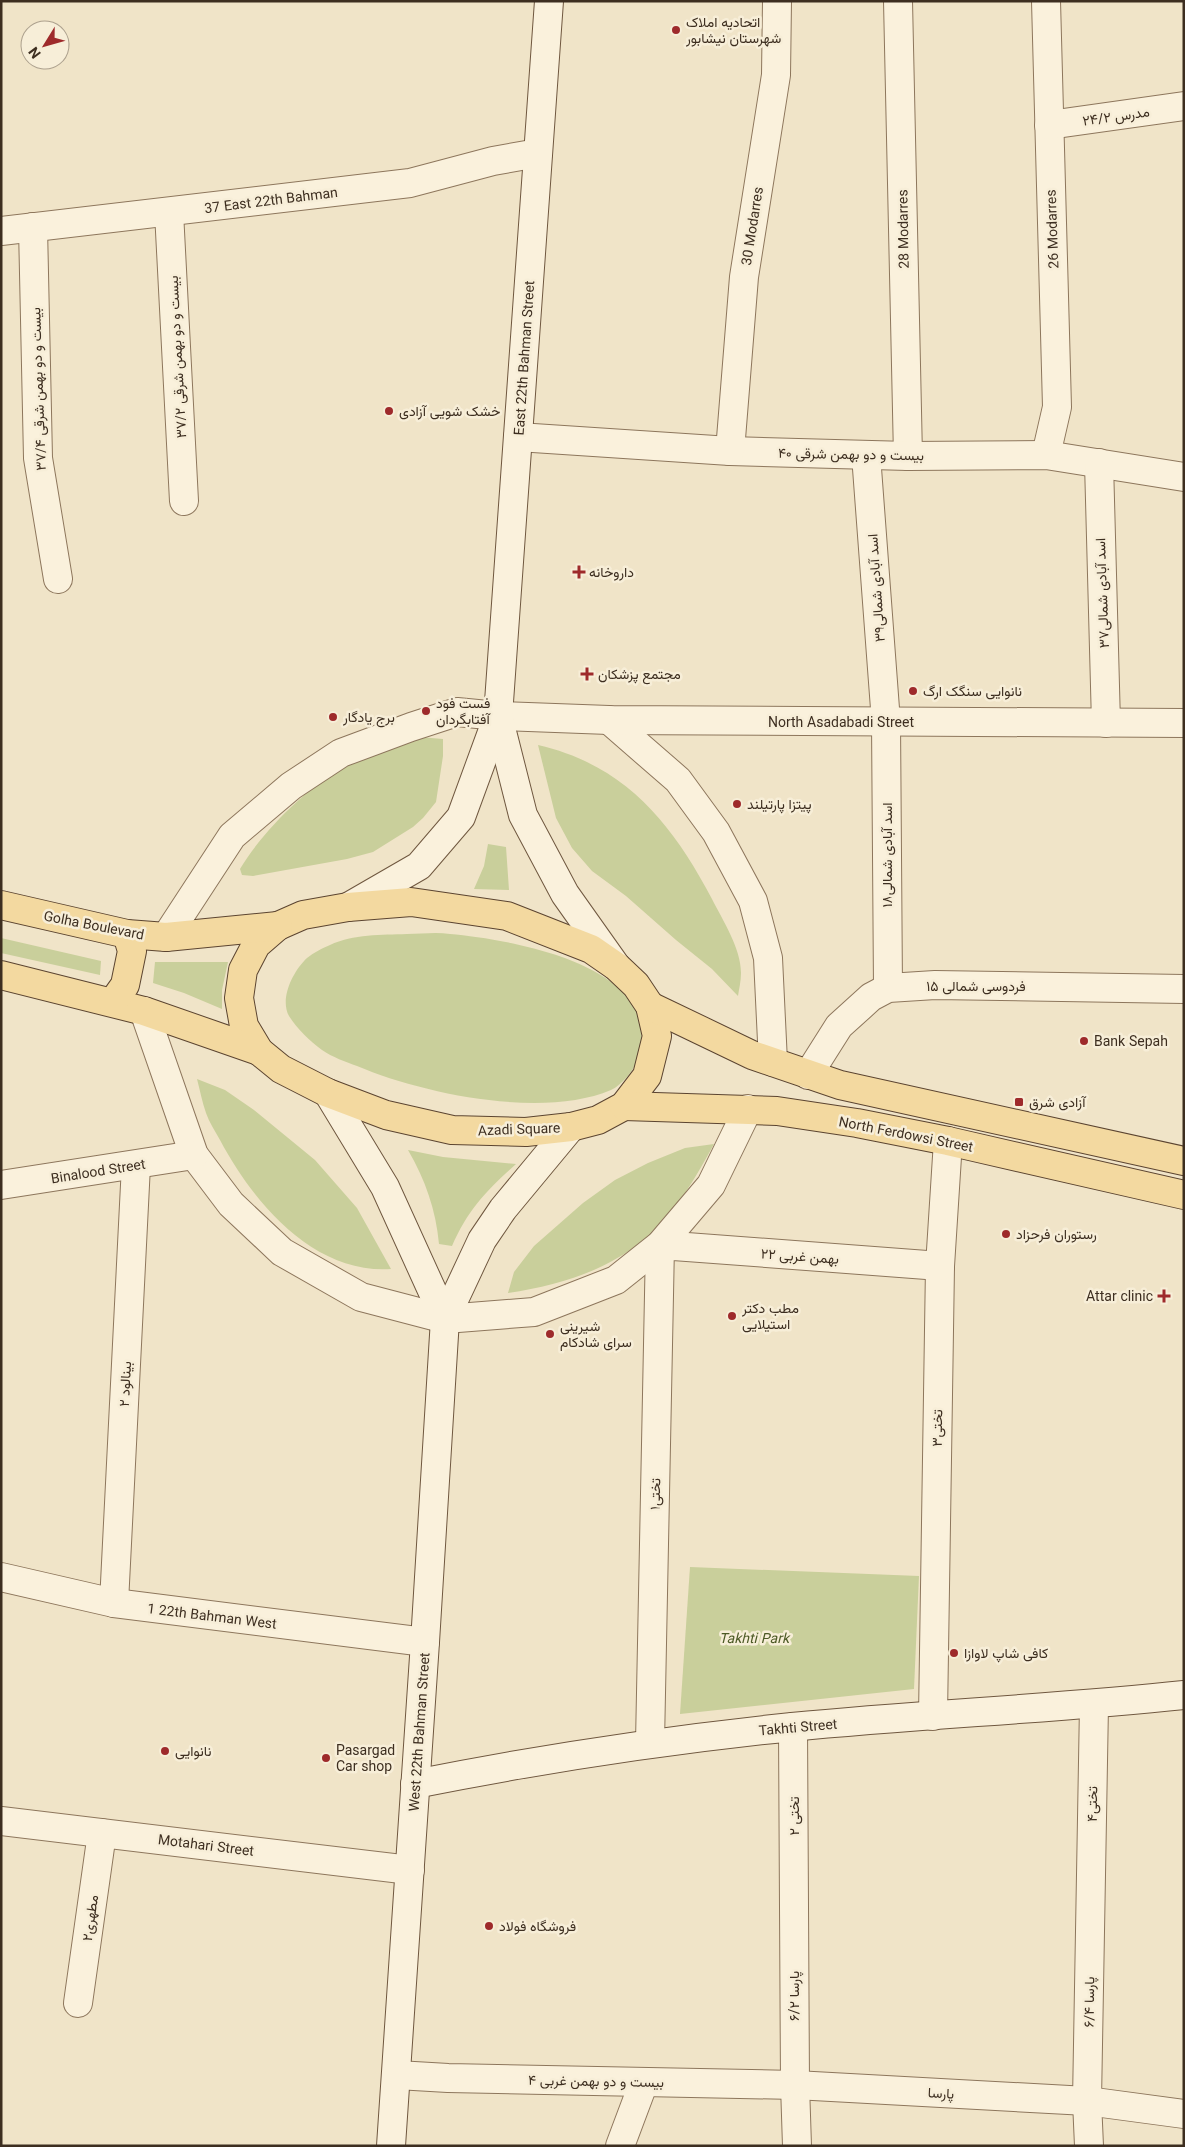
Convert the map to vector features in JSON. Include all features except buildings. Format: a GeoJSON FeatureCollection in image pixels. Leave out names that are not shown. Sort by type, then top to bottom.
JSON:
{"type":"FeatureCollection","features":[{"type":"Feature","properties":{"kind":"main road","name":"Azadi Square"},"geometry":{"type":"LineString","coordinates":[[410,902],[508,916],[591,949],[617,967],[636,985],[650,1006],[657,1036],[647,1076],[624,1106],[598,1120],[571,1127],[526,1132],[452,1130],[386,1115],[328,1093],[281,1069],[259,1051],[244,1026],[239,998],[243,970],[256,945],[278,926],[303,915],[348,907],[410,902]]}},
{"type":"Feature","properties":{"kind":"main road","name":"Golha Boulevard"},"geometry":{"type":"LineString","coordinates":[[1,905],[127,934],[166,937],[278,926]]}},
{"type":"Feature","properties":{"kind":"main road"},"geometry":{"type":"LineString","coordinates":[[113,1002],[125,985],[132,951],[127,934]]}},
{"type":"Feature","properties":{"kind":"main road"},"geometry":{"type":"LineString","coordinates":[[1,975],[144,1011],[259,1051]]}},
{"type":"Feature","properties":{"kind":"main road"},"geometry":{"type":"LineString","coordinates":[[650,1006],[704,1033],[773,1062],[840,1085],[1184,1161]]}},
{"type":"Feature","properties":{"kind":"main road","name":"North Ferdowsi Street"},"geometry":{"type":"LineString","coordinates":[[624,1106],[777,1111],[857,1123],[948,1141],[1184,1195]]}},
{"type":"Feature","properties":{"kind":"street","name":"East 22th Bahman Street"},"geometry":{"type":"LineString","coordinates":[[348,907],[419,866],[461,816],[498,716],[549,1]]}},
{"type":"Feature","properties":{"kind":"street","name":"30 Modarres"},"geometry":{"type":"LineString","coordinates":[[730,451],[744,277],[776,75],[777,1]]}},
{"type":"Feature","properties":{"kind":"street","name":"28 Modarres"},"geometry":{"type":"LineString","coordinates":[[898,1],[908,456]]}},
{"type":"Feature","properties":{"kind":"street","name":"26 Modarres"},"geometry":{"type":"LineString","coordinates":[[1046,1],[1057,407],[1046,455]]}},
{"type":"Feature","properties":{"kind":"street","name":"مدرس ۲۴/۲"},"geometry":{"type":"LineString","coordinates":[[1049,125],[1184,106]]}},
{"type":"Feature","properties":{"kind":"street","name":"37 East 22th Bahman"},"geometry":{"type":"LineString","coordinates":[[1,231],[410,183],[492,161],[538,153]]}},
{"type":"Feature","properties":{"kind":"street","name":"بیست و دو بهمن شرقی ۳۷/۲"},"geometry":{"type":"LineString","coordinates":[[169,212],[184,501]]}},
{"type":"Feature","properties":{"kind":"street","name":"بیست و دو بهمن شرقی ۳۷/۴"},"geometry":{"type":"LineString","coordinates":[[33,228],[38,458],[58,579]]}},
{"type":"Feature","properties":{"kind":"street","name":"بیست و دو بهمن شرقی ۴۰"},"geometry":{"type":"LineString","coordinates":[[518,437],[730,451],[908,456],[1046,455],[1184,477]]}},
{"type":"Feature","properties":{"kind":"street","name":"اسد آبادی شمالی۳۹"},"geometry":{"type":"LineString","coordinates":[[866,455],[886,722]]}},
{"type":"Feature","properties":{"kind":"street","name":"اسد آبادی شمالی۳۷"},"geometry":{"type":"LineString","coordinates":[[1099,463],[1106,723]]}},
{"type":"Feature","properties":{"kind":"street","name":"North Asadabadi Street"},"geometry":{"type":"LineString","coordinates":[[166,937],[232,836],[291,786],[341,753],[457,712],[498,716],[609,720],[1184,723]]}},
{"type":"Feature","properties":{"kind":"street","name":"East 22th Bahman Street"},"geometry":{"type":"LineString","coordinates":[[498,716],[523,815],[565,894],[617,967]]}},
{"type":"Feature","properties":{"kind":"street"},"geometry":{"type":"LineString","coordinates":[[609,720],[678,780],[716,832],[753,901],[768,958],[773,1062]]}},
{"type":"Feature","properties":{"kind":"street","name":"اسد آبادی شمالی۱۸"},"geometry":{"type":"LineString","coordinates":[[886,722],[888,988]]}},
{"type":"Feature","properties":{"kind":"street","name":"فردوسی شمالی ۱۵"},"geometry":{"type":"LineString","coordinates":[[808,1075],[839,1026],[871,997],[888,988],[952,985],[1184,989]]}},
{"type":"Feature","properties":{"kind":"street"},"geometry":{"type":"LineString","coordinates":[[144,1011],[194,1155],[231,1204],[282,1252],[361,1297],[445,1319],[534,1312],[616,1280],[660,1245],[711,1185],[748,1109]]}},
{"type":"Feature","properties":{"kind":"street","name":"West 22th Bahman Street"},"geometry":{"type":"LineString","coordinates":[[328,1093],[385,1187],[445,1319]]}},
{"type":"Feature","properties":{"kind":"street","name":"West 22th Bahman Street"},"geometry":{"type":"LineString","coordinates":[[391,2146],[445,1319],[482,1240],[503,1209],[571,1127]]}},
{"type":"Feature","properties":{"kind":"street","name":"تختی۳"},"geometry":{"type":"LineString","coordinates":[[933,1716],[940,1266],[948,1141]]}},
{"type":"Feature","properties":{"kind":"street","name":"Binalood Street"},"geometry":{"type":"LineString","coordinates":[[1,1185],[194,1155]]}},
{"type":"Feature","properties":{"kind":"street","name":"بینالود ۲"},"geometry":{"type":"LineString","coordinates":[[114,1603],[136,1165]]}},
{"type":"Feature","properties":{"kind":"street","name":"۲۲ بهمن غربی"},"geometry":{"type":"LineString","coordinates":[[660,1245],[940,1266]]}},
{"type":"Feature","properties":{"kind":"street","name":"تختی۱"},"geometry":{"type":"LineString","coordinates":[[650,1743],[660,1245]]}},
{"type":"Feature","properties":{"kind":"street","name":"1 22th Bahman West"},"geometry":{"type":"LineString","coordinates":[[1,1577],[114,1603],[425,1642]]}},
{"type":"Feature","properties":{"kind":"street","name":"Takhti Street"},"geometry":{"type":"LineString","coordinates":[[415,1784],[650,1743],[793,1727],[1094,1705],[1184,1695]]}},
{"type":"Feature","properties":{"kind":"street","name":"تختی۴"},"geometry":{"type":"LineString","coordinates":[[1090,1903],[1094,1705]]}},
{"type":"Feature","properties":{"kind":"street","name":"تختی ۲"},"geometry":{"type":"LineString","coordinates":[[793,1727],[794,1906]]}},
{"type":"Feature","properties":{"kind":"street","name":"Motahari Street"},"geometry":{"type":"LineString","coordinates":[[1,1821],[410,1870]]}},
{"type":"Feature","properties":{"kind":"street","name":"مطهری۲"},"geometry":{"type":"LineString","coordinates":[[78,2003],[102,1833]]}},
{"type":"Feature","properties":{"kind":"street","name":"پارسا ۶/۴"},"geometry":{"type":"LineString","coordinates":[[1089,2146],[1087,2102],[1090,1903]]}},
{"type":"Feature","properties":{"kind":"street","name":"پارسا ۶/۲"},"geometry":{"type":"LineString","coordinates":[[794,1906],[794,2085],[797,2146]]}},
{"type":"Feature","properties":{"kind":"street","name":"بیست و دو بهمن غربی ۴"},"geometry":{"type":"LineString","coordinates":[[397,2075],[794,2085]]}},
{"type":"Feature","properties":{"kind":"street"},"geometry":{"type":"LineString","coordinates":[[620,2146],[644,2082]]}},
{"type":"Feature","properties":{"kind":"street","name":"پارسا"},"geometry":{"type":"LineString","coordinates":[[794,2085],[1087,2102],[1184,2114]]}},
{"type":"Feature","properties":{"kind":"green space"},"geometry":{"type":"Polygon","coordinates":[[[419,737],[443,739],[443,756],[436,802],[413,827],[373,852],[347,859],[253,876],[242,875],[240,869],[264,836],[296,802],[314,787],[350,762],[386,747],[419,737]]]}},
{"type":"Feature","properties":{"kind":"green space"},"geometry":{"type":"Polygon","coordinates":[[[538,745],[569,754],[621,782],[643,801],[662,822],[697,871],[735,944],[741,976],[738,996],[712,969],[626,896],[592,871],[572,848],[556,818],[538,745]]]}},
{"type":"Feature","properties":{"kind":"green space"},"geometry":{"type":"Polygon","coordinates":[[[488,844],[506,847],[509,890],[474,889],[484,866],[488,844]]]}},
{"type":"Feature","properties":{"kind":"green space"},"geometry":{"type":"Polygon","coordinates":[[[434,933],[501,941],[530,947],[560,956],[587,968],[611,982],[629,1000],[640,1021],[643,1048],[631,1072],[619,1085],[611,1090],[583,1098],[552,1102],[518,1103],[448,1094],[384,1076],[330,1055],[308,1039],[289,1016],[286,1009],[286,1001],[289,985],[302,963],[315,952],[348,939],[368,936],[434,933]]]}},
{"type":"Feature","properties":{"kind":"green space"},"geometry":{"type":"Polygon","coordinates":[[[1,938],[101,961],[100,975],[1,953],[1,938]]]}},
{"type":"Feature","properties":{"kind":"green space"},"geometry":{"type":"Polygon","coordinates":[[[155,962],[228,962],[222,990],[222,1009],[184,993],[153,983],[155,962]]]}},
{"type":"Feature","properties":{"kind":"green space"},"geometry":{"type":"Polygon","coordinates":[[[197,1079],[225,1090],[254,1110],[315,1160],[357,1208],[391,1269],[363,1267],[336,1260],[311,1247],[289,1230],[268,1209],[234,1164],[207,1116],[197,1079]]]}},
{"type":"Feature","properties":{"kind":"green space"},"geometry":{"type":"Polygon","coordinates":[[[714,1144],[689,1187],[668,1216],[630,1250],[585,1274],[561,1282],[508,1293],[514,1272],[534,1246],[583,1203],[615,1180],[648,1163],[685,1148],[714,1144]]]}},
{"type":"Feature","properties":{"kind":"green space"},"geometry":{"type":"Polygon","coordinates":[[[408,1150],[443,1157],[516,1164],[479,1201],[465,1221],[452,1246],[439,1244],[438,1231],[429,1195],[420,1172],[408,1150]]]}},
{"type":"Feature","properties":{"kind":"green space","name":"Takhti Park"},"geometry":{"type":"Polygon","coordinates":[[[690,1567],[919,1576],[914,1689],[680,1714],[690,1567]]]}},
{"type":"Feature","properties":{"kind":"place","name":"اتحادیه املاک شهرستان نیشابور"},"geometry":{"type":"Point","coordinates":[676,30]}},
{"type":"Feature","properties":{"kind":"place","name":"خشک شویی آزادی"},"geometry":{"type":"Point","coordinates":[389,411]}},
{"type":"Feature","properties":{"kind":"place","name":"داروخانه"},"geometry":{"type":"Point","coordinates":[579,572]}},
{"type":"Feature","properties":{"kind":"place","name":"مجتمع پزشکان"},"geometry":{"type":"Point","coordinates":[587,674]}},
{"type":"Feature","properties":{"kind":"place","name":"نانوایی سنگک ارگ"},"geometry":{"type":"Point","coordinates":[913,691]}},
{"type":"Feature","properties":{"kind":"place","name":"فست فود آفتابگردان"},"geometry":{"type":"Point","coordinates":[426,711]}},
{"type":"Feature","properties":{"kind":"place","name":"برج یادگار"},"geometry":{"type":"Point","coordinates":[333,717]}},
{"type":"Feature","properties":{"kind":"place","name":"پیتزا پارتیلند"},"geometry":{"type":"Point","coordinates":[737,804]}},
{"type":"Feature","properties":{"kind":"place","name":"Bank Sepah"},"geometry":{"type":"Point","coordinates":[1084,1041]}},
{"type":"Feature","properties":{"kind":"place","name":"آزادی شرق"},"geometry":{"type":"Point","coordinates":[1019,1102]}},
{"type":"Feature","properties":{"kind":"place","name":"رستوران فرحزاد"},"geometry":{"type":"Point","coordinates":[1006,1234]}},
{"type":"Feature","properties":{"kind":"place","name":"Attar clinic"},"geometry":{"type":"Point","coordinates":[1164,1296]}},
{"type":"Feature","properties":{"kind":"place","name":"مطب دکتر استیلایی"},"geometry":{"type":"Point","coordinates":[732,1316]}},
{"type":"Feature","properties":{"kind":"place","name":"شیرینی سرای شادکام"},"geometry":{"type":"Point","coordinates":[550,1334]}},
{"type":"Feature","properties":{"kind":"place","name":"كافى شاپ لاوازا"},"geometry":{"type":"Point","coordinates":[954,1653]}},
{"type":"Feature","properties":{"kind":"place","name":"نانوایی"},"geometry":{"type":"Point","coordinates":[165,1751]}},
{"type":"Feature","properties":{"kind":"place","name":"Pasargad Car shop"},"geometry":{"type":"Point","coordinates":[326,1758]}},
{"type":"Feature","properties":{"kind":"place","name":"فروشگاه فولاد"},"geometry":{"type":"Point","coordinates":[489,1926]}}]}
